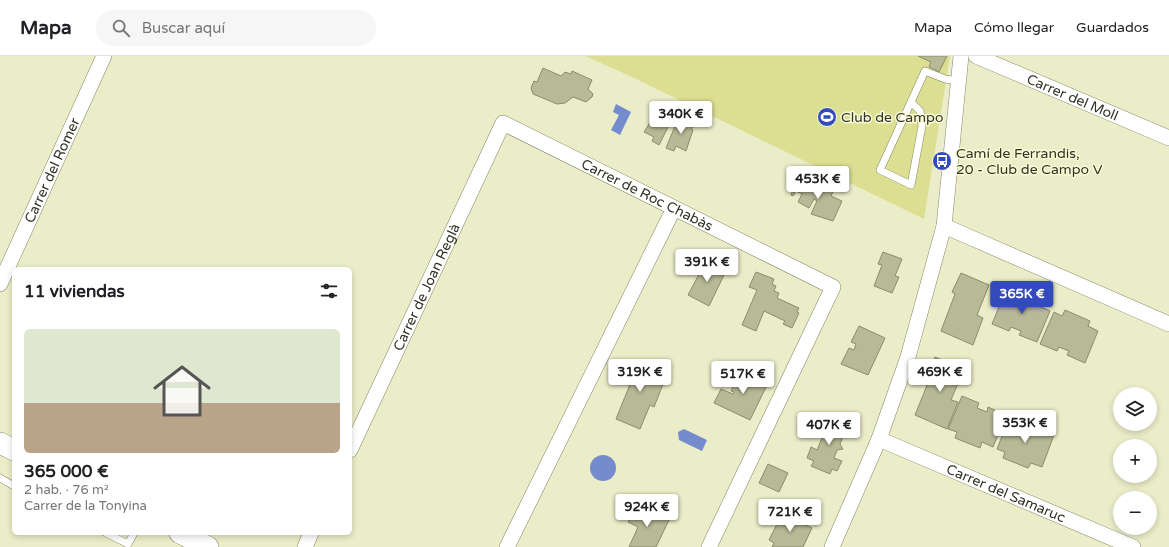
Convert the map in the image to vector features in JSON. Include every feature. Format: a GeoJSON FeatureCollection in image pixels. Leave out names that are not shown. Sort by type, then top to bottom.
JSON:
{"type":"FeatureCollection","features":[{"type":"Feature","properties":{"kind":"main road"},"geometry":{"type":"LineString","coordinates":[[0,442],[12,449]]}},
{"type":"Feature","properties":{"kind":"main road"},"geometry":{"type":"LineString","coordinates":[[184,535],[208,547]]}},
{"type":"Feature","properties":{"kind":"street","name":"Carrer del Romer"},"geometry":{"type":"LineString","coordinates":[[0,284],[104,56]]}},
{"type":"Feature","properties":{"kind":"street"},"geometry":{"type":"LineString","coordinates":[[832,547],[879,439],[908,357],[944,226],[961,56]]}},
{"type":"Feature","properties":{"kind":"street","name":"Carrer del Moll"},"geometry":{"type":"LineString","coordinates":[[976,56],[1169,138]]}},
{"type":"Feature","properties":{"kind":"street","name":"Carrer de Roc Chabàs"},"geometry":{"type":"LineString","coordinates":[[503,123],[834,287],[708,547]]}},
{"type":"Feature","properties":{"kind":"street","name":"Carrer de Joan Reglà"},"geometry":{"type":"LineString","coordinates":[[352,446],[503,123]]}},
{"type":"Feature","properties":{"kind":"street"},"geometry":{"type":"LineString","coordinates":[[507,547],[674,208]]}},
{"type":"Feature","properties":{"kind":"street"},"geometry":{"type":"LineString","coordinates":[[944,226],[1169,324]]}},
{"type":"Feature","properties":{"kind":"street","name":"Carrer del Samaruc"},"geometry":{"type":"LineString","coordinates":[[879,439],[1133,547]]}},
{"type":"Feature","properties":{"kind":"street"},"geometry":{"type":"LineString","coordinates":[[305,547],[310,535]]}},
{"type":"Feature","properties":{"kind":"lane"},"geometry":{"type":"LineString","coordinates":[[911,102],[920,111],[922,126],[911,185],[880,170],[911,102],[925,72],[945,79],[959,81]]}},
{"type":"Feature","properties":{"kind":"lane"},"geometry":{"type":"LineString","coordinates":[[0,478],[12,485]]}},
{"type":"Feature","properties":{"kind":"lane"},"geometry":{"type":"LineString","coordinates":[[110,535],[128,544],[133,535]]}},
{"type":"Feature","properties":{"kind":"green space","name":"Club de Campo"},"geometry":{"type":"Polygon","coordinates":[[[585,56],[950,56],[924,219],[630,76],[585,56]]]}},
{"type":"Feature","properties":{"kind":"water"},"geometry":{"type":"Polygon","coordinates":[[[616,104],[631,112],[620,135],[611,130],[619,115],[613,112],[616,104]]]}},
{"type":"Feature","properties":{"kind":"water"},"geometry":{"type":"Polygon","coordinates":[[[684,429],[707,440],[702,451],[679,440],[678,432],[684,429]]]}},
{"type":"Feature","properties":{"kind":"water"},"geometry":{"type":"Polygon","coordinates":[[[603,455],[612,459],[616,468],[612,477],[603,481],[594,477],[590,468],[594,459],[603,455]]]}},
{"type":"Feature","properties":{"kind":"building"},"geometry":{"type":"Polygon","coordinates":[[[918,56],[947,56],[939,72],[929,67],[931,62],[918,56]]]}},
{"type":"Feature","properties":{"kind":"building"},"geometry":{"type":"Polygon","coordinates":[[[543,68],[561,76],[565,72],[571,74],[572,71],[592,80],[588,89],[593,94],[592,97],[586,102],[573,97],[565,103],[557,104],[533,94],[531,88],[534,81],[537,82],[543,68]]]}},
{"type":"Feature","properties":{"kind":"building"},"geometry":{"type":"Polygon","coordinates":[[[660,106],[672,112],[670,115],[673,117],[659,145],[652,141],[654,137],[644,132],[660,106]]]}},
{"type":"Feature","properties":{"kind":"building"},"geometry":{"type":"Polygon","coordinates":[[[683,117],[695,123],[691,129],[693,130],[686,151],[676,146],[674,151],[666,148],[678,119],[681,120],[683,117]]]}},
{"type":"Feature","properties":{"kind":"building"},"geometry":{"type":"Polygon","coordinates":[[[798,179],[823,190],[826,185],[834,189],[831,196],[842,201],[833,221],[811,214],[817,201],[814,199],[809,208],[798,202],[802,194],[796,191],[793,196],[791,195],[798,179]]]}},
{"type":"Feature","properties":{"kind":"building"},"geometry":{"type":"Polygon","coordinates":[[[883,252],[902,259],[895,276],[899,277],[892,293],[874,286],[882,265],[878,264],[883,252]]]}},
{"type":"Feature","properties":{"kind":"building"},"geometry":{"type":"Polygon","coordinates":[[[706,261],[726,271],[709,306],[688,295],[706,261]]]}},
{"type":"Feature","properties":{"kind":"building"},"geometry":{"type":"Polygon","coordinates":[[[756,272],[774,279],[772,284],[776,286],[774,291],[779,293],[777,298],[799,308],[797,312],[799,313],[792,328],[783,324],[785,321],[764,311],[756,331],[742,325],[757,290],[749,287],[756,272]]]}},
{"type":"Feature","properties":{"kind":"building"},"geometry":{"type":"Polygon","coordinates":[[[961,273],[989,285],[977,315],[983,318],[973,345],[941,331],[955,294],[952,292],[961,273]]]}},
{"type":"Feature","properties":{"kind":"building"},"geometry":{"type":"Polygon","coordinates":[[[1016,290],[1042,301],[1039,306],[1050,311],[1037,342],[1019,335],[1021,331],[1011,327],[1009,331],[992,324],[1005,292],[1014,295],[1016,290]]]}},
{"type":"Feature","properties":{"kind":"building"},"geometry":{"type":"Polygon","coordinates":[[[1065,310],[1090,321],[1088,326],[1098,331],[1085,363],[1067,355],[1069,351],[1059,347],[1057,351],[1040,344],[1054,312],[1062,316],[1065,310]]]}},
{"type":"Feature","properties":{"kind":"building"},"geometry":{"type":"Polygon","coordinates":[[[859,326],[885,338],[868,375],[841,364],[849,348],[854,350],[856,344],[851,342],[859,326]]]}},
{"type":"Feature","properties":{"kind":"building"},"geometry":{"type":"Polygon","coordinates":[[[935,357],[964,369],[951,400],[958,402],[947,429],[915,415],[930,378],[927,376],[935,357]]]}},
{"type":"Feature","properties":{"kind":"building"},"geometry":{"type":"Polygon","coordinates":[[[636,361],[667,374],[654,407],[650,405],[640,429],[616,419],[631,382],[620,377],[623,369],[631,372],[636,361]]]}},
{"type":"Feature","properties":{"kind":"building"},"geometry":{"type":"Polygon","coordinates":[[[741,370],[768,383],[750,420],[714,403],[721,389],[733,394],[734,392],[731,391],[741,370]]]}},
{"type":"Feature","properties":{"kind":"building"},"geometry":{"type":"Polygon","coordinates":[[[962,396],[979,403],[977,408],[987,412],[988,407],[1006,415],[993,447],[982,442],[980,448],[955,438],[957,432],[948,429],[962,396]]]}},
{"type":"Feature","properties":{"kind":"building"},"geometry":{"type":"Polygon","coordinates":[[[827,415],[847,421],[844,428],[846,429],[840,444],[843,449],[837,450],[834,458],[842,461],[837,471],[832,469],[830,474],[811,466],[814,461],[807,458],[811,447],[817,450],[825,431],[822,427],[827,415]]]}},
{"type":"Feature","properties":{"kind":"building"},"geometry":{"type":"Polygon","coordinates":[[[1010,416],[1027,423],[1025,428],[1035,432],[1037,428],[1054,435],[1042,467],[1031,463],[1028,468],[1003,458],[1005,452],[997,449],[1010,416]]]}},
{"type":"Feature","properties":{"kind":"building"},"geometry":{"type":"Polygon","coordinates":[[[768,464],[788,473],[779,492],[759,483],[768,464]]]}},
{"type":"Feature","properties":{"kind":"building"},"geometry":{"type":"Polygon","coordinates":[[[637,504],[669,520],[656,547],[629,547],[638,527],[628,522],[637,504]]]}},
{"type":"Feature","properties":{"kind":"building"},"geometry":{"type":"Polygon","coordinates":[[[782,514],[812,528],[803,547],[772,547],[774,543],[769,540],[782,514]]]}},
{"type":"Feature","properties":{"kind":"place","name":"Club de Campo"},"geometry":{"type":"Point","coordinates":[827,117]}},
{"type":"Feature","properties":{"kind":"place","name":"Camí de Ferrandis, 20 - Club de Campo V"},"geometry":{"type":"Point","coordinates":[942,161]}}]}
